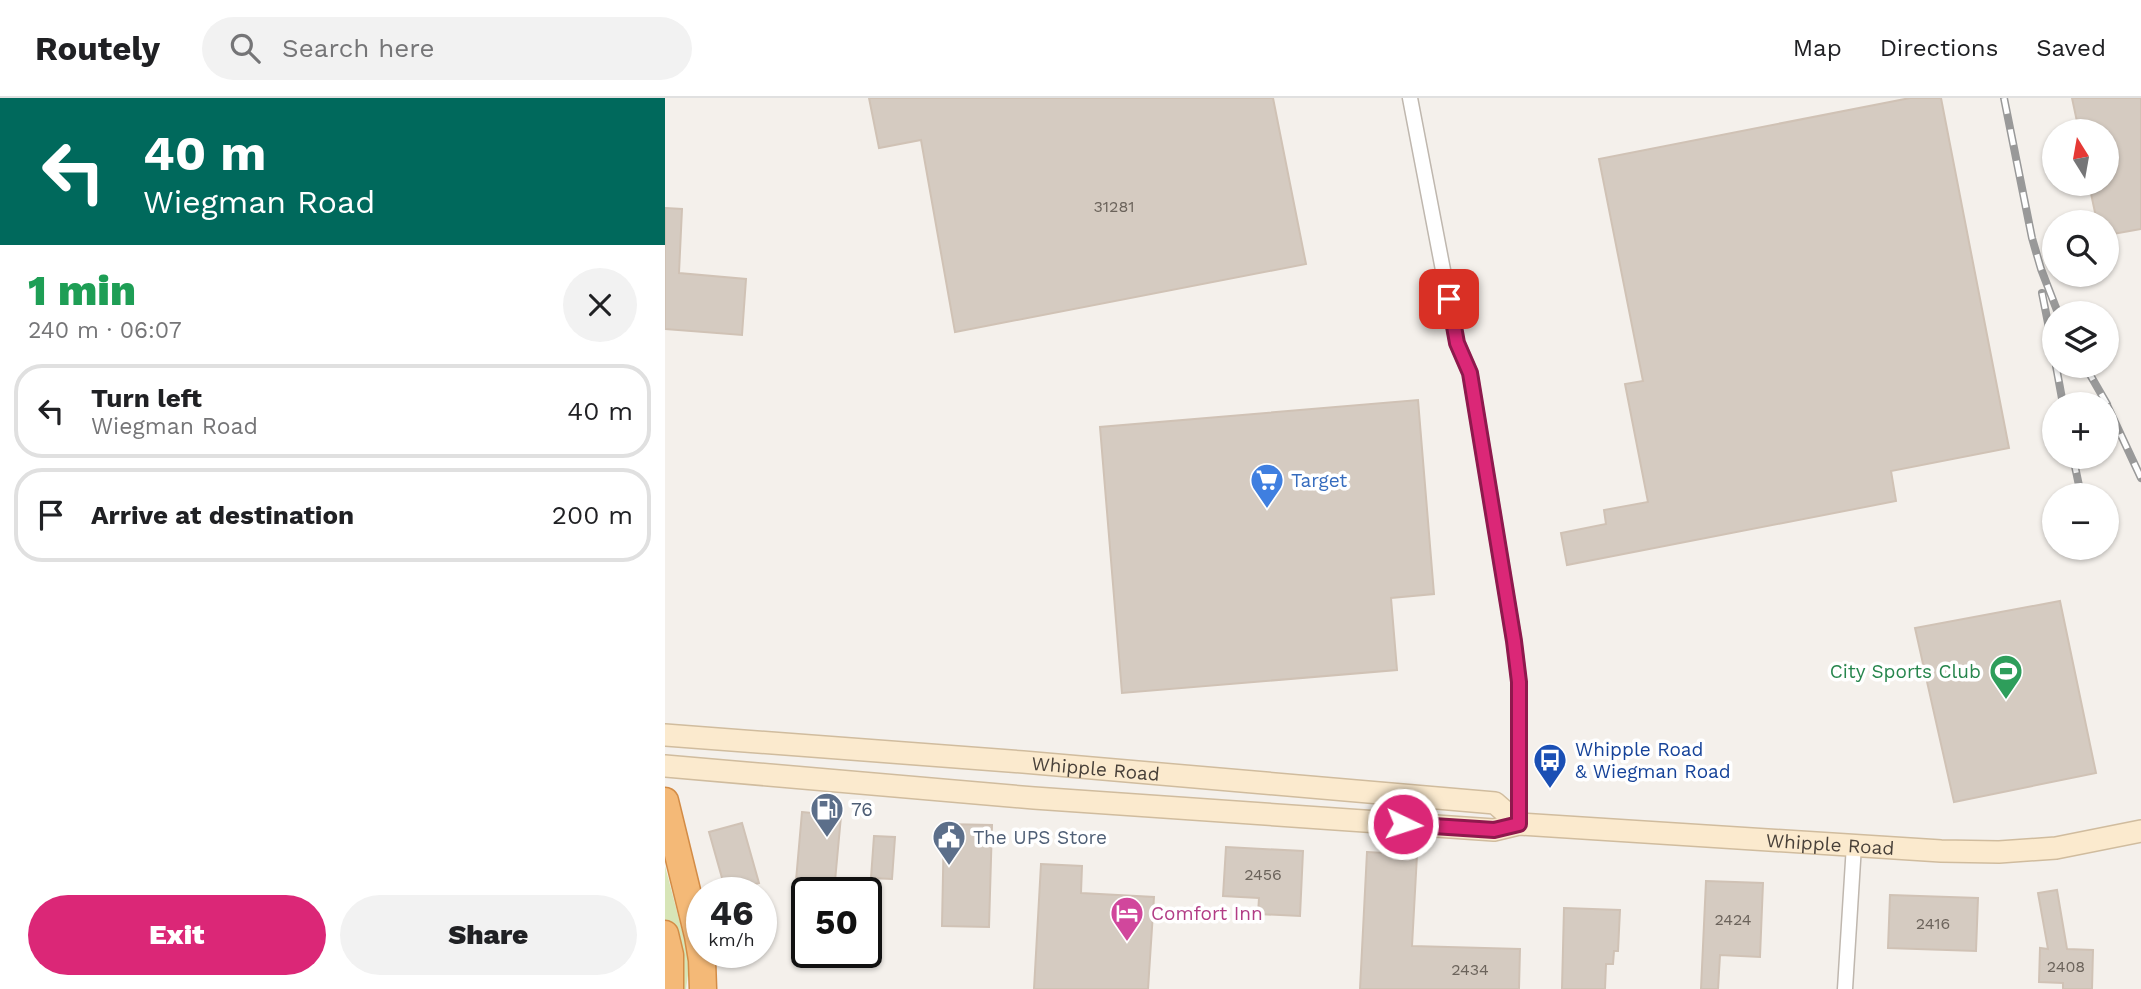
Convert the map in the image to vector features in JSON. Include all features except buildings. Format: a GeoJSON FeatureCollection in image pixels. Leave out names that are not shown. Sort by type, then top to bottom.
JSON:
{"type":"FeatureCollection","features":[{"type":"Feature","properties":{"kind":"highway"},"geometry":{"type":"LineString","coordinates":[[665,802],[698,936],[703,989]]}},
{"type":"Feature","properties":{"kind":"highway"},"geometry":{"type":"LineString","coordinates":[[665,934],[670,955],[670,989]]}},
{"type":"Feature","properties":{"kind":"main road","name":"Whipple Road"},"geometry":{"type":"LineString","coordinates":[[665,735],[1023,762],[1495,803],[1519,824]]}},
{"type":"Feature","properties":{"kind":"main road","name":"Whipple Road"},"geometry":{"type":"LineString","coordinates":[[665,766],[1034,798],[1494,830],[1519,824],[1941,852],[2056,848],[2141,831]]}},
{"type":"Feature","properties":{"kind":"street"},"geometry":{"type":"LineString","coordinates":[[1410,98],[1457,343],[1470,373],[1514,641],[1519,682],[1519,824]]}},
{"type":"Feature","properties":{"kind":"street"},"geometry":{"type":"LineString","coordinates":[[1845,989],[1854,845]]}},
{"type":"Feature","properties":{"kind":"green space"},"geometry":{"type":"Polygon","coordinates":[[[665,866],[686,946],[686,968],[689,968],[686,989],[665,989],[665,866]]]}},
{"type":"Feature","properties":{"kind":"railway"},"geometry":{"type":"LineString","coordinates":[[2004,98],[2032,238],[2053,301]]}},
{"type":"Feature","properties":{"kind":"railway"},"geometry":{"type":"LineString","coordinates":[[2042,293],[2044,301]]}},
{"type":"Feature","properties":{"kind":"railway"},"geometry":{"type":"LineString","coordinates":[[2058,378],[2061,392]]}},
{"type":"Feature","properties":{"kind":"railway"},"geometry":{"type":"LineString","coordinates":[[2092,378],[2100,392]]}},
{"type":"Feature","properties":{"kind":"railway"},"geometry":{"type":"LineString","coordinates":[[2119,431],[2141,478]]}},
{"type":"Feature","properties":{"kind":"railway"},"geometry":{"type":"LineString","coordinates":[[2076,469],[2078,483]]}},
{"type":"Feature","properties":{"kind":"place","name":"Target"},"geometry":{"type":"Point","coordinates":[1267,510]}},
{"type":"Feature","properties":{"kind":"place","name":"City Sports Club"},"geometry":{"type":"Point","coordinates":[2006,701]}},
{"type":"Feature","properties":{"kind":"place","name":"Whipple Road & Wiegman Road"},"geometry":{"type":"Point","coordinates":[1550,790]}},
{"type":"Feature","properties":{"kind":"place","name":"76"},"geometry":{"type":"Point","coordinates":[827,839]}},
{"type":"Feature","properties":{"kind":"place","name":"The UPS Store"},"geometry":{"type":"Point","coordinates":[949,867]}},
{"type":"Feature","properties":{"kind":"place","name":"Comfort Inn"},"geometry":{"type":"Point","coordinates":[1127,943]}},
{"type":"Feature","properties":{"kind":"route"},"geometry":{"type":"LineString","coordinates":[[1403,824],[1494,830],[1519,824],[1519,682],[1514,641],[1470,373],[1457,343],[1449,299]]}}]}
